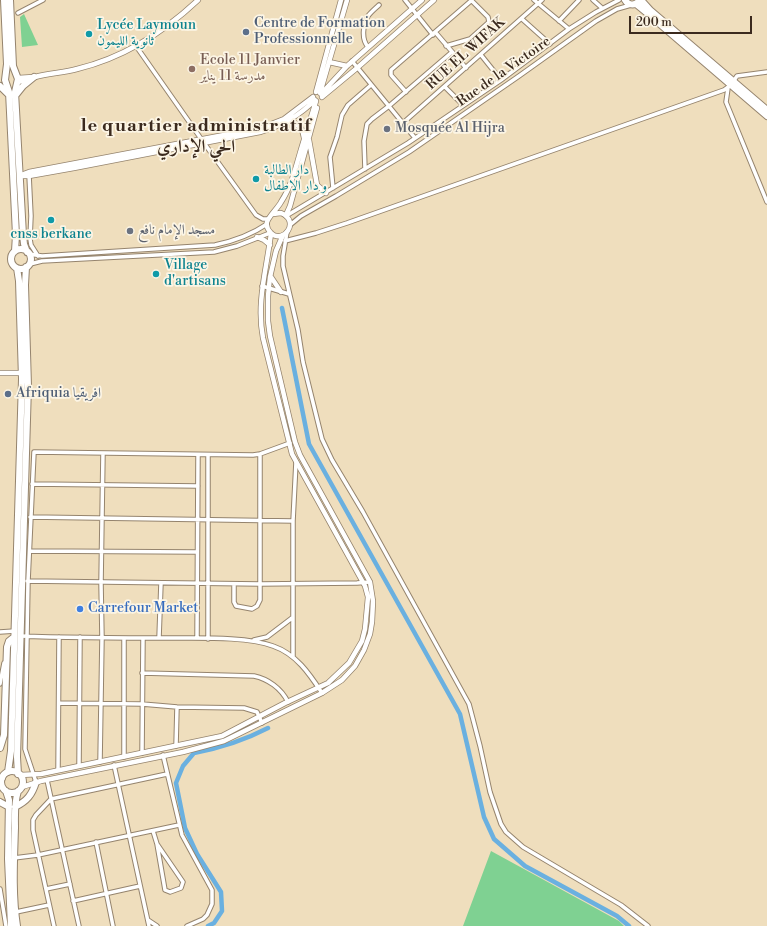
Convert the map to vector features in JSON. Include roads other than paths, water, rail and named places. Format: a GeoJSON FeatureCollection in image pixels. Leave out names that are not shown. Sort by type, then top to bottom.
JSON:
{"type":"FeatureCollection","features":[{"type":"Feature","properties":{"kind":"highway"},"geometry":{"type":"LineString","coordinates":[[4,0],[8,64],[5,80],[12,96],[20,176],[23,240],[30,258],[25,285],[28,386],[24,517],[25,581],[19,635],[11,757],[8,772],[1,778],[4,790],[12,807],[17,926]]}},
{"type":"Feature","properties":{"kind":"highway"},"geometry":{"type":"LineString","coordinates":[[10,0],[13,62],[17,80],[12,96],[16,236],[15,251],[11,260],[13,265],[17,268],[22,269],[28,265]]}},
{"type":"Feature","properties":{"kind":"highway"},"geometry":{"type":"LineString","coordinates":[[625,0],[627,3],[637,2],[704,59],[767,116]]}},
{"type":"Feature","properties":{"kind":"highway"},"geometry":{"type":"LineString","coordinates":[[5,80],[12,73],[17,80]]}},
{"type":"Feature","properties":{"kind":"highway"},"geometry":{"type":"LineString","coordinates":[[12,96],[34,77]]}},
{"type":"Feature","properties":{"kind":"highway"},"geometry":{"type":"LineString","coordinates":[[5,80],[12,86],[17,80]]}},
{"type":"Feature","properties":{"kind":"highway"},"geometry":{"type":"LineString","coordinates":[[731,85],[767,110]]}},
{"type":"Feature","properties":{"kind":"highway"},"geometry":{"type":"LineString","coordinates":[[0,86],[12,96]]}},
{"type":"Feature","properties":{"kind":"highway"},"geometry":{"type":"LineString","coordinates":[[15,251],[20,250],[28,253]]}},
{"type":"Feature","properties":{"kind":"highway"},"geometry":{"type":"LineString","coordinates":[[11,926],[8,859],[12,807],[23,782],[19,774],[17,757],[22,373],[19,281],[17,268]]}},
{"type":"Feature","properties":{"kind":"highway"},"geometry":{"type":"LineString","coordinates":[[0,748],[4,735],[7,652],[9,641],[19,635]]}},
{"type":"Feature","properties":{"kind":"highway"},"geometry":{"type":"LineString","coordinates":[[8,772],[19,774]]}},
{"type":"Feature","properties":{"kind":"highway"},"geometry":{"type":"LineString","coordinates":[[12,807],[28,798],[36,782]]}},
{"type":"Feature","properties":{"kind":"highway"},"geometry":{"type":"LineString","coordinates":[[4,790],[14,793],[20,789]]}},
{"type":"Feature","properties":{"kind":"highway"},"geometry":{"type":"LineString","coordinates":[[0,802],[12,807]]}},
{"type":"Feature","properties":{"kind":"main road"},"geometry":{"type":"LineString","coordinates":[[17,80],[93,65],[108,59],[136,46],[171,23],[198,0]]}},
{"type":"Feature","properties":{"kind":"main road"},"geometry":{"type":"LineString","coordinates":[[318,97],[341,0]]}},
{"type":"Feature","properties":{"kind":"main road"},"geometry":{"type":"LineString","coordinates":[[285,234],[277,236],[271,233],[268,229],[268,222],[285,196],[291,183],[347,0]]}},
{"type":"Feature","properties":{"kind":"main road"},"geometry":{"type":"LineString","coordinates":[[20,176],[260,132],[289,121],[303,112],[352,61],[422,0]]}},
{"type":"Feature","properties":{"kind":"main road"},"geometry":{"type":"LineString","coordinates":[[203,142],[273,125],[284,119],[318,97],[357,68],[434,0]]}},
{"type":"Feature","properties":{"kind":"main road"},"geometry":{"type":"LineString","coordinates":[[329,62],[347,66]]}},
{"type":"Feature","properties":{"kind":"main road"},"geometry":{"type":"LineString","coordinates":[[289,121],[297,124],[306,138],[317,185],[326,193]]}},
{"type":"Feature","properties":{"kind":"main road"},"geometry":{"type":"LineString","coordinates":[[286,216],[290,206],[306,138]]}},
{"type":"Feature","properties":{"kind":"main road"},"geometry":{"type":"LineString","coordinates":[[20,789],[36,782],[183,752],[224,741],[322,693],[342,680],[355,666],[364,650],[370,634],[372,622],[373,601],[370,582],[300,455],[295,442],[269,329],[267,312],[270,277],[276,250],[290,225],[286,216],[278,213],[273,214]]}},
{"type":"Feature","properties":{"kind":"main road"},"geometry":{"type":"LineString","coordinates":[[19,774],[33,775],[222,736],[328,683],[351,660],[362,641],[368,608],[368,597],[364,583],[296,462],[288,444],[262,330],[262,286],[271,233]]}},
{"type":"Feature","properties":{"kind":"main road"},"geometry":{"type":"LineString","coordinates":[[257,237],[270,245]]}},
{"type":"Feature","properties":{"kind":"main road"},"geometry":{"type":"LineString","coordinates":[[270,277],[281,292]]}},
{"type":"Feature","properties":{"kind":"main road"},"geometry":{"type":"LineString","coordinates":[[0,373],[22,373]]}},
{"type":"Feature","properties":{"kind":"street"},"geometry":{"type":"LineString","coordinates":[[18,13],[43,0]]}},
{"type":"Feature","properties":{"kind":"street"},"geometry":{"type":"LineString","coordinates":[[404,0],[466,68]]}},
{"type":"Feature","properties":{"kind":"street"},"geometry":{"type":"LineString","coordinates":[[406,92],[391,75],[391,70],[472,0],[488,17],[489,22],[470,39],[446,46]]}},
{"type":"Feature","properties":{"kind":"street"},"geometry":{"type":"LineString","coordinates":[[534,0],[569,29]]}},
{"type":"Feature","properties":{"kind":"street","name":"RUE EL WIFAK"},"geometry":{"type":"LineString","coordinates":[[403,123],[542,0]]}},
{"type":"Feature","properties":{"kind":"street"},"geometry":{"type":"LineString","coordinates":[[559,21],[579,0]]}},
{"type":"Feature","properties":{"kind":"street"},"geometry":{"type":"LineString","coordinates":[[593,0],[602,8]]}},
{"type":"Feature","properties":{"kind":"street","name":"Rue de la Victoire"},"geometry":{"type":"LineString","coordinates":[[286,216],[415,138],[501,80],[569,29],[602,8],[619,0]]}},
{"type":"Feature","properties":{"kind":"street","name":"Rue de la Victoire"},"geometry":{"type":"LineString","coordinates":[[290,225],[301,216],[409,152],[596,21],[617,9],[637,2]]}},
{"type":"Feature","properties":{"kind":"street"},"geometry":{"type":"LineString","coordinates":[[368,47],[364,42],[363,37],[366,21],[370,14],[379,5]]}},
{"type":"Feature","properties":{"kind":"street"},"geometry":{"type":"LineString","coordinates":[[522,19],[550,44]]}},
{"type":"Feature","properties":{"kind":"street"},"geometry":{"type":"LineString","coordinates":[[28,253],[38,256],[215,245],[239,239],[256,231],[268,222],[256,214],[203,142],[136,46]]}},
{"type":"Feature","properties":{"kind":"street"},"geometry":{"type":"LineString","coordinates":[[365,169],[364,140],[367,124],[452,52]]}},
{"type":"Feature","properties":{"kind":"street"},"geometry":{"type":"LineString","coordinates":[[481,55],[501,80]]}},
{"type":"Feature","properties":{"kind":"street"},"geometry":{"type":"LineString","coordinates":[[352,61],[415,138]]}},
{"type":"Feature","properties":{"kind":"street"},"geometry":{"type":"LineString","coordinates":[[767,72],[737,76],[731,85],[726,102],[767,202]]}},
{"type":"Feature","properties":{"kind":"street"},"geometry":{"type":"LineString","coordinates":[[285,241],[316,233],[731,85]]}},
{"type":"Feature","properties":{"kind":"street"},"geometry":{"type":"LineString","coordinates":[[333,188],[330,157],[344,113],[348,105],[372,86]]}},
{"type":"Feature","properties":{"kind":"street"},"geometry":{"type":"LineString","coordinates":[[445,87],[463,105]]}},
{"type":"Feature","properties":{"kind":"street"},"geometry":{"type":"LineString","coordinates":[[29,174],[31,216],[30,239],[31,245],[38,256]]}},
{"type":"Feature","properties":{"kind":"street"},"geometry":{"type":"LineString","coordinates":[[28,265],[42,261],[206,252],[230,248],[271,233]]}},
{"type":"Feature","properties":{"kind":"street"},"geometry":{"type":"LineString","coordinates":[[285,234],[283,266],[298,330],[303,362],[322,439],[332,460],[363,512],[469,704],[490,792],[501,824],[506,832],[524,847],[621,905],[648,926]]}},
{"type":"Feature","properties":{"kind":"street"},"geometry":{"type":"LineString","coordinates":[[262,286],[289,294]]}},
{"type":"Feature","properties":{"kind":"street"},"geometry":{"type":"LineString","coordinates":[[295,442],[260,454],[198,455],[34,452],[30,551],[25,581],[198,584],[370,582]]}},
{"type":"Feature","properties":{"kind":"street"},"geometry":{"type":"LineString","coordinates":[[100,762],[103,454]]}},
{"type":"Feature","properties":{"kind":"street"},"geometry":{"type":"LineString","coordinates":[[234,584],[234,602],[236,606],[252,609],[257,606],[259,603],[260,584],[260,454]]}},
{"type":"Feature","properties":{"kind":"street"},"geometry":{"type":"LineString","coordinates":[[197,638],[198,455]]}},
{"type":"Feature","properties":{"kind":"street"},"geometry":{"type":"LineString","coordinates":[[208,455],[208,639]]}},
{"type":"Feature","properties":{"kind":"street"},"geometry":{"type":"LineString","coordinates":[[293,657],[293,521],[296,462]]}},
{"type":"Feature","properties":{"kind":"street"},"geometry":{"type":"LineString","coordinates":[[32,484],[198,486]]}},
{"type":"Feature","properties":{"kind":"street"},"geometry":{"type":"LineString","coordinates":[[24,517],[293,521]]}},
{"type":"Feature","properties":{"kind":"street"},"geometry":{"type":"LineString","coordinates":[[30,551],[197,552]]}},
{"type":"Feature","properties":{"kind":"street"},"geometry":{"type":"LineString","coordinates":[[159,638],[161,583]]}},
{"type":"Feature","properties":{"kind":"street"},"geometry":{"type":"LineString","coordinates":[[251,641],[267,637],[292,618]]}},
{"type":"Feature","properties":{"kind":"street"},"geometry":{"type":"LineString","coordinates":[[0,632],[19,635],[59,637],[197,638],[251,641],[273,646],[293,657],[307,671],[322,693]]}},
{"type":"Feature","properties":{"kind":"street"},"geometry":{"type":"LineString","coordinates":[[19,635],[25,749],[36,782]]}},
{"type":"Feature","properties":{"kind":"street"},"geometry":{"type":"LineString","coordinates":[[58,770],[59,637]]}},
{"type":"Feature","properties":{"kind":"street"},"geometry":{"type":"LineString","coordinates":[[79,766],[80,637]]}},
{"type":"Feature","properties":{"kind":"street"},"geometry":{"type":"LineString","coordinates":[[124,638],[124,757]]}},
{"type":"Feature","properties":{"kind":"street"},"geometry":{"type":"LineString","coordinates":[[142,753],[143,638]]}},
{"type":"Feature","properties":{"kind":"street"},"geometry":{"type":"LineString","coordinates":[[0,684],[7,652]]}},
{"type":"Feature","properties":{"kind":"street"},"geometry":{"type":"LineString","coordinates":[[142,673],[254,676],[273,684],[281,691],[288,702]]}},
{"type":"Feature","properties":{"kind":"street"},"geometry":{"type":"LineString","coordinates":[[59,703],[142,704],[177,707],[244,708],[254,711],[260,717],[262,723]]}},
{"type":"Feature","properties":{"kind":"street"},"geometry":{"type":"LineString","coordinates":[[176,746],[177,707]]}},
{"type":"Feature","properties":{"kind":"street"},"geometry":{"type":"LineString","coordinates":[[163,755],[179,826],[185,842],[210,885],[212,896],[212,904],[207,915],[203,919],[187,926]]}},
{"type":"Feature","properties":{"kind":"street"},"geometry":{"type":"LineString","coordinates":[[114,766],[149,926]]}},
{"type":"Feature","properties":{"kind":"street"},"geometry":{"type":"LineString","coordinates":[[54,926],[33,830],[33,820],[51,799],[168,774]]}},
{"type":"Feature","properties":{"kind":"street"},"geometry":{"type":"LineString","coordinates":[[46,780],[79,926]]}},
{"type":"Feature","properties":{"kind":"street"},"geometry":{"type":"LineString","coordinates":[[14,858],[38,855],[179,826]]}},
{"type":"Feature","properties":{"kind":"street"},"geometry":{"type":"LineString","coordinates":[[153,831],[157,844],[165,890],[170,892],[181,888],[183,882],[157,844]]}},
{"type":"Feature","properties":{"kind":"street"},"geometry":{"type":"LineString","coordinates":[[96,842],[113,926]]}},
{"type":"Feature","properties":{"kind":"street"},"geometry":{"type":"LineString","coordinates":[[46,890],[70,884]]}},
{"type":"Feature","properties":{"kind":"street"},"geometry":{"type":"LineString","coordinates":[[73,900],[140,886]]}},
{"type":"Feature","properties":{"kind":"street"},"geometry":{"type":"LineString","coordinates":[[0,889],[6,926]]}},
{"type":"Feature","properties":{"kind":"street"},"geometry":{"type":"LineString","coordinates":[[1,898],[9,899]]}},
{"type":"Feature","properties":{"kind":"street"},"geometry":{"type":"LineString","coordinates":[[16,912],[49,905]]}},
{"type":"Feature","properties":{"kind":"street"},"geometry":{"type":"LineString","coordinates":[[148,920],[157,926]]}},
{"type":"Feature","properties":{"kind":"waterway"},"geometry":{"type":"LineString","coordinates":[[282,308],[309,444],[460,714],[484,817],[494,839],[525,866],[617,916],[629,926]]}},
{"type":"Feature","properties":{"kind":"waterway"},"geometry":{"type":"LineString","coordinates":[[208,926],[214,923],[222,911],[221,892],[197,854],[185,828],[176,783],[183,766],[194,753],[232,743],[268,728]]}},
{"type":"Feature","properties":{"kind":"place","name":"Centre de Formation Professionnelle"},"geometry":{"type":"Point","coordinates":[246,32]}},
{"type":"Feature","properties":{"kind":"place","name":"Lycée Laymoun ثانوية الليمون"},"geometry":{"type":"Point","coordinates":[89,34]}},
{"type":"Feature","properties":{"kind":"place","name":"Ecole 11 Janvier مدرسة 11 يناير"},"geometry":{"type":"Point","coordinates":[192,69]}},
{"type":"Feature","properties":{"kind":"place","name":"Mosquée Al Hijra"},"geometry":{"type":"Point","coordinates":[387,129]}},
{"type":"Feature","properties":{"kind":"place","name":"دار الطالبة و دار الاطفال"},"geometry":{"type":"Point","coordinates":[256,179]}},
{"type":"Feature","properties":{"kind":"place","name":"cnss berkane"},"geometry":{"type":"Point","coordinates":[51,220]}},
{"type":"Feature","properties":{"kind":"place","name":"مسجد الإمام نافع"},"geometry":{"type":"Point","coordinates":[130,231]}},
{"type":"Feature","properties":{"kind":"place","name":"Village d'artisans"},"geometry":{"type":"Point","coordinates":[156,274]}},
{"type":"Feature","properties":{"kind":"place","name":"Afriquia افريقيا"},"geometry":{"type":"Point","coordinates":[8,394]}},
{"type":"Feature","properties":{"kind":"place","name":"Carrefour Market"},"geometry":{"type":"Point","coordinates":[80,609]}},
{"type":"Feature","properties":{"kind":"district","name":"le quartier administratif الحي الإداري"},"geometry":{"type":"Point","coordinates":[196,137]}}]}
